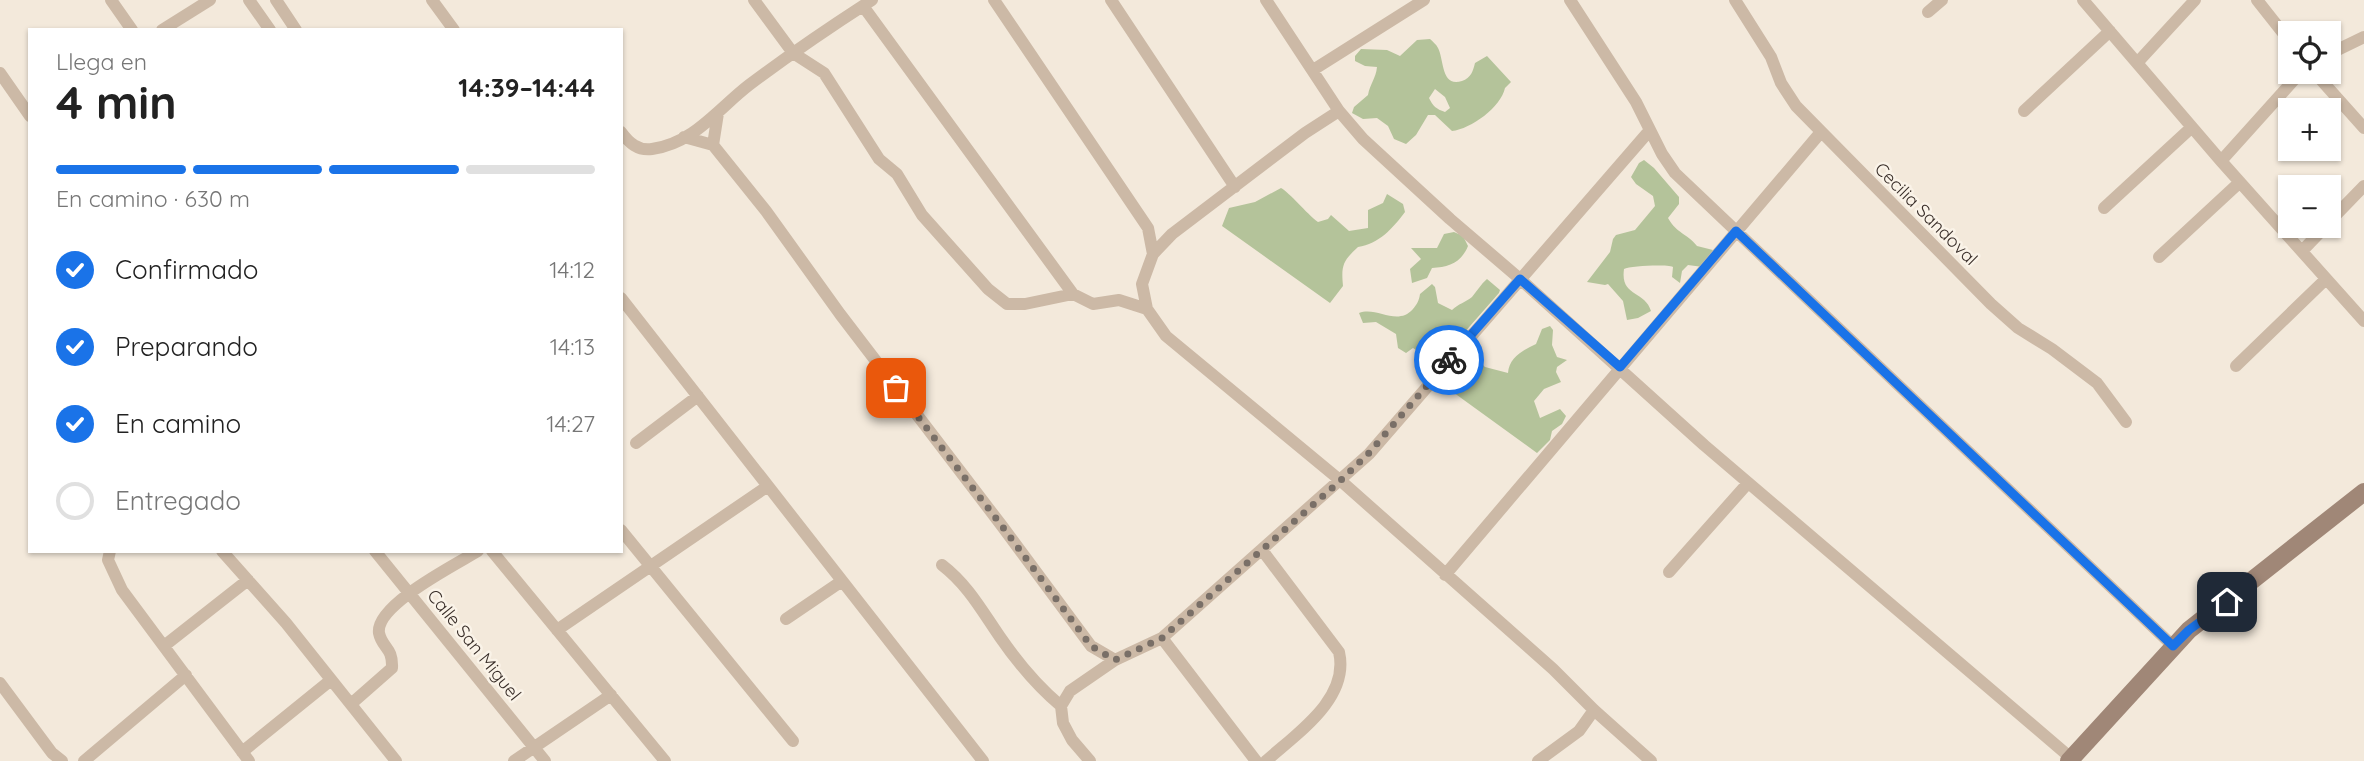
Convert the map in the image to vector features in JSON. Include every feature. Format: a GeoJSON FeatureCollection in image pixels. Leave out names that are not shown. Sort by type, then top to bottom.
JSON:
{"type":"FeatureCollection","features":[{"type":"Feature","properties":{"kind":"main road"},"geometry":{"type":"LineString","coordinates":[[2070,760],[2189,630],[2364,492]]}},
{"type":"Feature","properties":{"kind":"street"},"geometry":{"type":"LineString","coordinates":[[111,0],[131,28]]}},
{"type":"Feature","properties":{"kind":"street"},"geometry":{"type":"LineString","coordinates":[[165,28],[210,0]]}},
{"type":"Feature","properties":{"kind":"street"},"geometry":{"type":"LineString","coordinates":[[249,0],[269,28]]}},
{"type":"Feature","properties":{"kind":"street"},"geometry":{"type":"LineString","coordinates":[[275,0],[295,28]]}},
{"type":"Feature","properties":{"kind":"street"},"geometry":{"type":"LineString","coordinates":[[432,0],[453,28]]}},
{"type":"Feature","properties":{"kind":"street"},"geometry":{"type":"LineString","coordinates":[[754,0],[793,53],[824,73],[879,159],[897,174],[922,215],[988,289],[1007,304],[1025,304],[1073,294]]}},
{"type":"Feature","properties":{"kind":"street"},"geometry":{"type":"LineString","coordinates":[[994,0],[1148,228],[1153,254]]}},
{"type":"Feature","properties":{"kind":"street"},"geometry":{"type":"LineString","coordinates":[[1111,0],[1236,187]]}},
{"type":"Feature","properties":{"kind":"street"},"geometry":{"type":"LineString","coordinates":[[1266,0],[1339,111],[1363,139],[1748,483],[2070,760]]}},
{"type":"Feature","properties":{"kind":"street"},"geometry":{"type":"LineString","coordinates":[[1313,71],[1407,5],[1424,0]]}},
{"type":"Feature","properties":{"kind":"street"},"geometry":{"type":"LineString","coordinates":[[1570,0],[1636,103],[1662,154],[1675,173],[2173,646]]}},
{"type":"Feature","properties":{"kind":"street","name":"Cecilia Sandoval"},"geometry":{"type":"LineString","coordinates":[[1735,0],[1772,57],[1781,83],[1796,106],[1991,304],[2018,328],[2052,349],[2097,383],[2126,422]]}},
{"type":"Feature","properties":{"kind":"street"},"geometry":{"type":"LineString","coordinates":[[1928,12],[1942,0]]}},
{"type":"Feature","properties":{"kind":"street"},"geometry":{"type":"LineString","coordinates":[[2084,0],[2221,161],[2364,321]]}},
{"type":"Feature","properties":{"kind":"street"},"geometry":{"type":"LineString","coordinates":[[2137,63],[2195,0]]}},
{"type":"Feature","properties":{"kind":"street"},"geometry":{"type":"LineString","coordinates":[[2257,0],[2278,27]]}},
{"type":"Feature","properties":{"kind":"street"},"geometry":{"type":"LineString","coordinates":[[623,134],[632,145],[651,150],[684,136],[718,113],[746,87],[867,3],[1073,294],[1093,304],[1119,300],[1147,309]]}},
{"type":"Feature","properties":{"kind":"street"},"geometry":{"type":"LineString","coordinates":[[2024,111],[2110,31]]}},
{"type":"Feature","properties":{"kind":"street"},"geometry":{"type":"LineString","coordinates":[[2341,48],[2364,37]]}},
{"type":"Feature","properties":{"kind":"street"},"geometry":{"type":"LineString","coordinates":[[0,73],[28,113]]}},
{"type":"Feature","properties":{"kind":"street"},"geometry":{"type":"LineString","coordinates":[[2221,161],[2290,84]]}},
{"type":"Feature","properties":{"kind":"street"},"geometry":{"type":"LineString","coordinates":[[2325,84],[2364,128]]}},
{"type":"Feature","properties":{"kind":"street"},"geometry":{"type":"LineString","coordinates":[[1339,111],[1305,133],[1172,234],[1153,254],[1142,284],[1147,309],[1166,337],[1340,481],[1553,669],[1651,761]]}},
{"type":"Feature","properties":{"kind":"street"},"geometry":{"type":"LineString","coordinates":[[713,145],[718,113]]}},
{"type":"Feature","properties":{"kind":"street"},"geometry":{"type":"LineString","coordinates":[[2104,208],[2192,127]]}},
{"type":"Feature","properties":{"kind":"street"},"geometry":{"type":"LineString","coordinates":[[1090,761],[1067,730],[1061,714],[1061,706],[1070,691],[1115,660],[1162,638],[1368,454],[1650,130]]}},
{"type":"Feature","properties":{"kind":"street"},"geometry":{"type":"LineString","coordinates":[[1445,575],[1821,132]]}},
{"type":"Feature","properties":{"kind":"street"},"geometry":{"type":"LineString","coordinates":[[684,136],[713,145],[766,211],[839,314],[1091,646],[1115,660]]}},
{"type":"Feature","properties":{"kind":"street"},"geometry":{"type":"LineString","coordinates":[[2159,257],[2240,182]]}},
{"type":"Feature","properties":{"kind":"street"},"geometry":{"type":"LineString","coordinates":[[2341,210],[2364,186]]}},
{"type":"Feature","properties":{"kind":"street"},"geometry":{"type":"LineString","coordinates":[[2302,251],[2315,238]]}},
{"type":"Feature","properties":{"kind":"street"},"geometry":{"type":"LineString","coordinates":[[2236,366],[2326,279]]}},
{"type":"Feature","properties":{"kind":"street"},"geometry":{"type":"LineString","coordinates":[[623,301],[983,761]]}},
{"type":"Feature","properties":{"kind":"street"},"geometry":{"type":"LineString","coordinates":[[636,443],[698,396]]}},
{"type":"Feature","properties":{"kind":"street"},"geometry":{"type":"LineString","coordinates":[[1669,572],[1748,483]]}},
{"type":"Feature","properties":{"kind":"street"},"geometry":{"type":"LineString","coordinates":[[557,630],[768,486]]}},
{"type":"Feature","properties":{"kind":"street"},"geometry":{"type":"LineString","coordinates":[[623,532],[793,741]]}},
{"type":"Feature","properties":{"kind":"street"},"geometry":{"type":"LineString","coordinates":[[1262,550],[1339,652],[1342,664],[1333,692],[1324,707],[1266,761]]}},
{"type":"Feature","properties":{"kind":"street"},"geometry":{"type":"LineString","coordinates":[[110,553],[108,560],[122,590],[245,756],[331,680]]}},
{"type":"Feature","properties":{"kind":"street"},"geometry":{"type":"LineString","coordinates":[[224,553],[396,761]]}},
{"type":"Feature","properties":{"kind":"street","name":"Calle San Miguel"},"geometry":{"type":"LineString","coordinates":[[377,553],[545,761]]}},
{"type":"Feature","properties":{"kind":"street"},"geometry":{"type":"LineString","coordinates":[[351,704],[391,668],[393,655],[379,634],[381,620],[410,592],[475,553]]}},
{"type":"Feature","properties":{"kind":"street"},"geometry":{"type":"LineString","coordinates":[[494,553],[665,761]]}},
{"type":"Feature","properties":{"kind":"street"},"geometry":{"type":"LineString","coordinates":[[942,565],[958,577],[970,592],[1018,662],[1041,690],[1061,706]]}},
{"type":"Feature","properties":{"kind":"street"},"geometry":{"type":"LineString","coordinates":[[164,646],[248,580]]}},
{"type":"Feature","properties":{"kind":"street"},"geometry":{"type":"LineString","coordinates":[[786,619],[842,581]]}},
{"type":"Feature","properties":{"kind":"street"},"geometry":{"type":"LineString","coordinates":[[1162,638],[1256,761]]}},
{"type":"Feature","properties":{"kind":"street"},"geometry":{"type":"LineString","coordinates":[[1091,646],[1095,672]]}},
{"type":"Feature","properties":{"kind":"street"},"geometry":{"type":"LineString","coordinates":[[84,761],[186,675]]}},
{"type":"Feature","properties":{"kind":"street"},"geometry":{"type":"LineString","coordinates":[[0,683],[52,753],[62,761]]}},
{"type":"Feature","properties":{"kind":"street"},"geometry":{"type":"LineString","coordinates":[[514,761],[611,695]]}},
{"type":"Feature","properties":{"kind":"street"},"geometry":{"type":"LineString","coordinates":[[1538,761],[1579,731],[1594,710]]}},
{"type":"Feature","properties":{"kind":"green space"},"geometry":{"type":"Polygon","coordinates":[[[1430,39],[1436,45],[1444,71],[1450,80],[1465,80],[1471,74],[1475,63],[1487,56],[1511,82],[1498,102],[1476,122],[1452,131],[1435,115],[1428,115],[1416,135],[1406,144],[1394,139],[1388,126],[1377,118],[1363,119],[1352,113],[1354,107],[1368,95],[1377,67],[1365,66],[1355,61],[1355,56],[1361,49],[1387,50],[1400,56],[1417,40],[1430,39]],[[1435,89],[1429,98],[1435,107],[1445,112],[1450,108],[1445,97],[1435,89]]]}},
{"type":"Feature","properties":{"kind":"green space"},"geometry":{"type":"Polygon","coordinates":[[[1644,160],[1679,197],[1679,204],[1668,218],[1671,223],[1697,246],[1713,250],[1703,267],[1688,265],[1682,271],[1680,283],[1672,277],[1673,267],[1624,269],[1624,278],[1629,289],[1648,304],[1651,311],[1627,320],[1623,301],[1608,284],[1587,282],[1610,252],[1616,235],[1635,230],[1655,206],[1653,196],[1631,177],[1639,163],[1644,160]]]}},
{"type":"Feature","properties":{"kind":"green space"},"geometry":{"type":"Polygon","coordinates":[[[1281,188],[1318,222],[1331,215],[1349,231],[1368,228],[1368,210],[1383,203],[1387,194],[1403,204],[1405,212],[1385,234],[1373,243],[1358,247],[1349,256],[1342,273],[1343,286],[1330,303],[1222,226],[1229,208],[1255,202],[1281,188]]]}},
{"type":"Feature","properties":{"kind":"green space"},"geometry":{"type":"Polygon","coordinates":[[[1454,232],[1463,236],[1468,246],[1462,256],[1444,267],[1432,268],[1427,278],[1412,283],[1410,269],[1421,259],[1411,248],[1437,248],[1444,234],[1454,232]]]}},
{"type":"Feature","properties":{"kind":"green space"},"geometry":{"type":"Polygon","coordinates":[[[1487,279],[1500,290],[1499,293],[1442,358],[1429,351],[1421,353],[1413,348],[1406,353],[1398,348],[1396,334],[1376,322],[1363,323],[1359,313],[1373,312],[1394,316],[1407,314],[1416,306],[1420,294],[1432,284],[1438,303],[1452,310],[1472,297],[1487,279]]]}},
{"type":"Feature","properties":{"kind":"green space"},"geometry":{"type":"Polygon","coordinates":[[[1550,326],[1553,330],[1552,345],[1557,357],[1567,360],[1557,367],[1556,372],[1561,382],[1544,389],[1534,401],[1540,418],[1560,409],[1566,416],[1562,424],[1552,431],[1550,440],[1537,453],[1439,382],[1449,371],[1462,369],[1470,352],[1485,367],[1508,373],[1514,359],[1536,344],[1542,329],[1550,326]]]}},
{"type":"Feature","properties":{"kind":"way so far"},"geometry":{"type":"LineString","coordinates":[[896,388],[1091,646],[1115,660],[1162,638],[1340,481],[1368,454],[1449,360]]}},
{"type":"Feature","properties":{"kind":"route"},"geometry":{"type":"LineString","coordinates":[[1449,360],[1520,279],[1620,367],[1736,231],[2173,646],[2189,630],[2227,602]]}}]}
